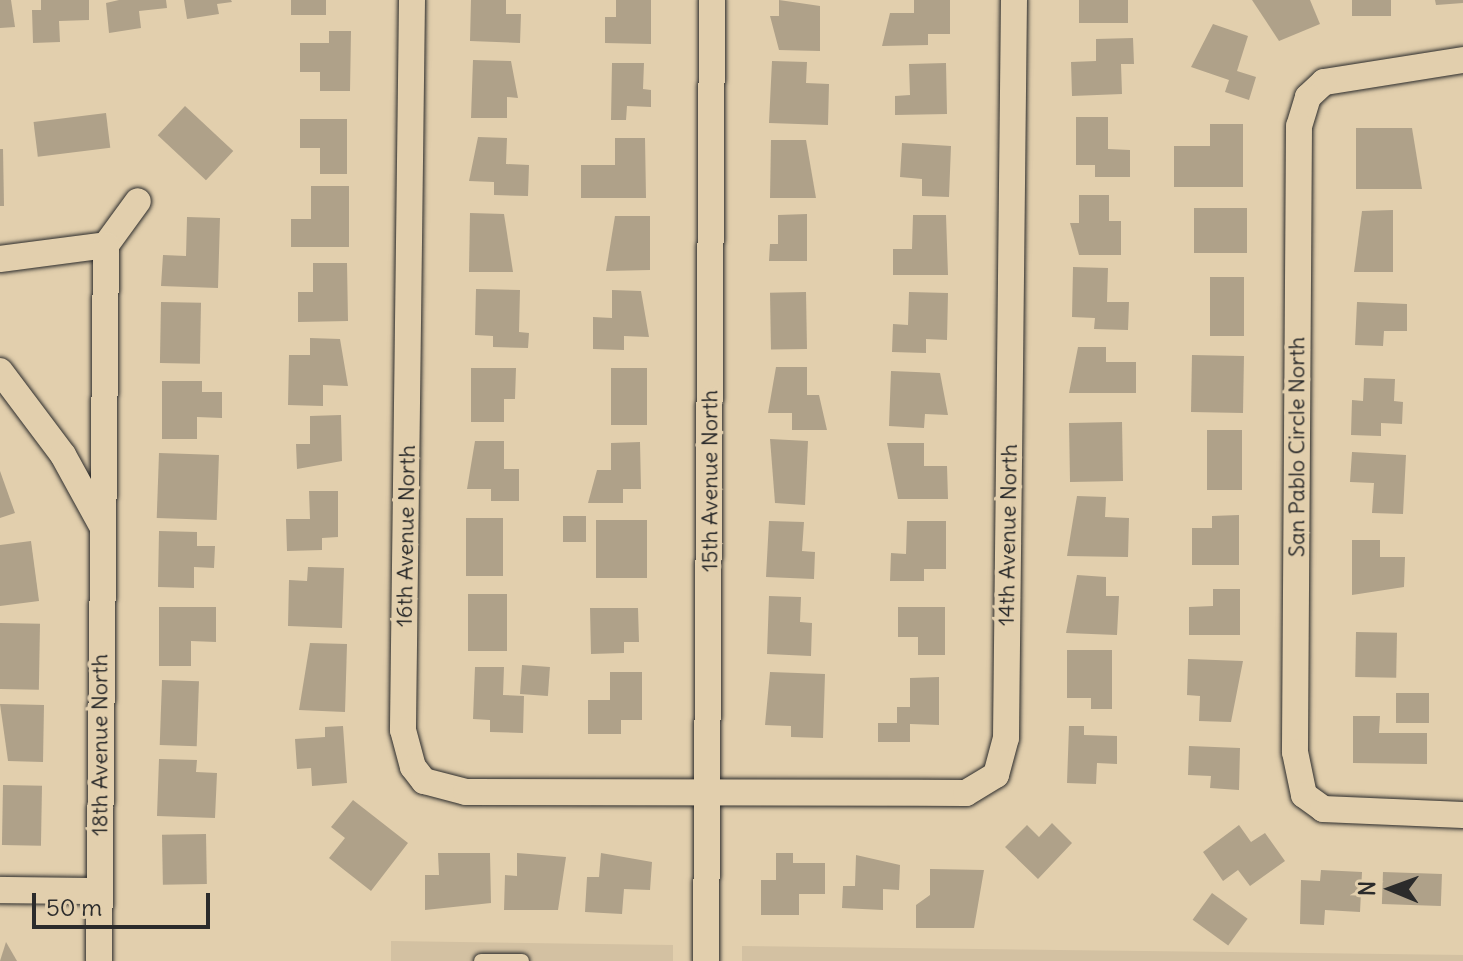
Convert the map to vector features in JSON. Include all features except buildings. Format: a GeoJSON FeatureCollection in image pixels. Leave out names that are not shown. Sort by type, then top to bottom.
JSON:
{"type":"FeatureCollection","features":[{"type":"Feature","properties":{"kind":"street","name":"16th Avenue North"},"geometry":{"type":"LineString","coordinates":[[412,0],[404,746],[424,781],[442,789],[708,793]]}},
{"type":"Feature","properties":{"kind":"street","name":"15th Avenue North"},"geometry":{"type":"LineString","coordinates":[[706,961],[712,0]]}},
{"type":"Feature","properties":{"kind":"street","name":"14th Avenue North"},"geometry":{"type":"LineString","coordinates":[[708,793],[966,793],[996,775],[1006,738],[1014,0]]}},
{"type":"Feature","properties":{"kind":"street","name":"San Pablo Circle North"},"geometry":{"type":"LineString","coordinates":[[1463,60],[1324,82],[1308,97],[1299,126],[1295,737],[1296,774],[1304,795],[1323,809],[1463,815]]}},
{"type":"Feature","properties":{"kind":"street"},"geometry":{"type":"LineString","coordinates":[[0,259],[106,245],[138,201]]}},
{"type":"Feature","properties":{"kind":"street","name":"18th Avenue North"},"geometry":{"type":"LineString","coordinates":[[99,961],[106,245]]}},
{"type":"Feature","properties":{"kind":"street","name":"18th Avenue North"},"geometry":{"type":"LineString","coordinates":[[0,371],[63,455],[103,529]]}},
{"type":"Feature","properties":{"kind":"street"},"geometry":{"type":"LineString","coordinates":[[0,890],[99,891]]}},
{"type":"Feature","properties":{"kind":"lane"},"geometry":{"type":"LineString","coordinates":[[481,961],[522,961]]}},
{"type":"Feature","properties":{"kind":"shaded area"},"geometry":{"type":"Polygon","coordinates":[[[391,941],[673,945],[673,961],[391,961],[391,941]]]}},
{"type":"Feature","properties":{"kind":"shaded area"},"geometry":{"type":"Polygon","coordinates":[[[742,946],[1463,955],[1463,961],[742,961],[742,946]]]}}]}
